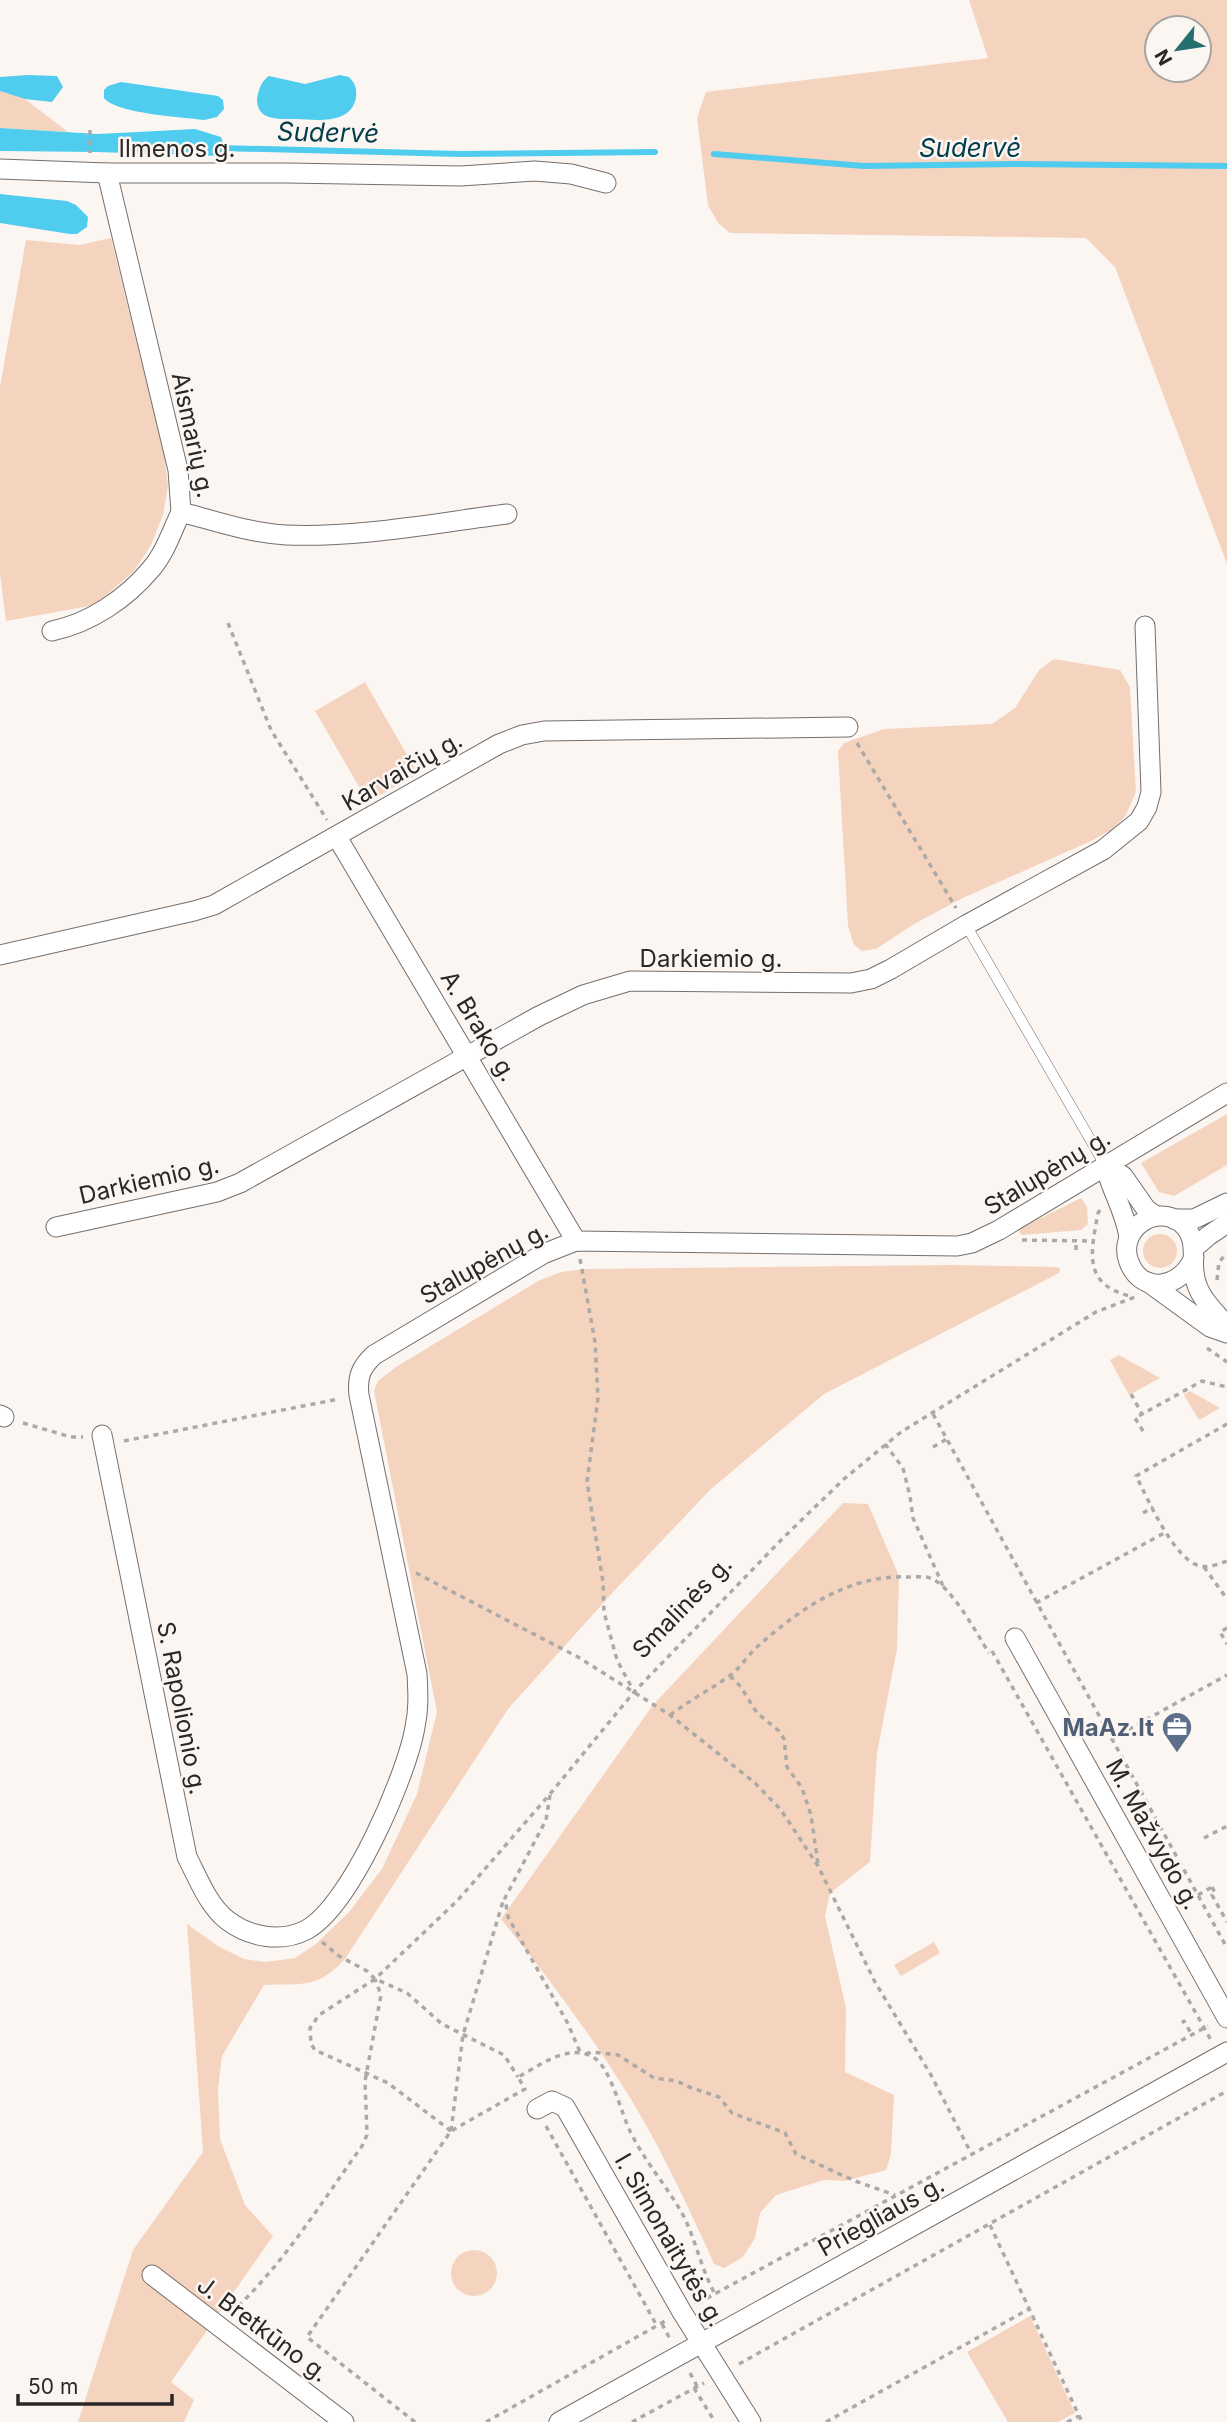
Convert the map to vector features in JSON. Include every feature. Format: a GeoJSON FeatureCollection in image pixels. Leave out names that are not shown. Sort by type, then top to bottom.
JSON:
{"type":"FeatureCollection","features":[{"type":"Feature","properties":{"kind":"street","name":"Ilmenos g."},"geometry":{"type":"LineString","coordinates":[[0,169],[107,173],[461,176],[535,171],[571,174],[606,183]]}},
{"type":"Feature","properties":{"kind":"street","name":"Aismarių g."},"geometry":{"type":"LineString","coordinates":[[107,173],[178,470],[181,512],[256,531],[286,535],[356,533],[507,514]]}},
{"type":"Feature","properties":{"kind":"street"},"geometry":{"type":"LineString","coordinates":[[52,631],[86,620],[133,588],[152,569],[167,545],[181,512]]}},
{"type":"Feature","properties":{"kind":"street","name":"Darkiemio g."},"geometry":{"type":"LineString","coordinates":[[56,1227],[217,1192],[240,1183],[539,1016],[583,995],[630,981],[851,984],[881,974],[1103,850],[1139,821],[1151,792],[1145,626]]}},
{"type":"Feature","properties":{"kind":"street","name":"Karvaičių g."},"geometry":{"type":"LineString","coordinates":[[0,955],[214,905],[499,744],[522,735],[544,731],[848,727]]}},
{"type":"Feature","properties":{"kind":"street","name":"A. Brako g."},"geometry":{"type":"LineString","coordinates":[[337,836],[576,1241]]}},
{"type":"Feature","properties":{"kind":"street","name":"Stalupėnų g."},"geometry":{"type":"LineString","coordinates":[[284,1938],[307,1930],[325,1915],[367,1855],[395,1790],[415,1731],[419,1702],[417,1674],[357,1381],[363,1366],[374,1355],[543,1254],[576,1241],[957,1246],[972,1243],[1227,1093]]}},
{"type":"Feature","properties":{"kind":"street"},"geometry":{"type":"LineString","coordinates":[[1105,1165],[1123,1176],[1146,1209],[1188,1231],[1194,1253],[1196,1284],[1227,1326]]}},
{"type":"Feature","properties":{"kind":"street"},"geometry":{"type":"LineString","coordinates":[[1105,1165],[1110,1184],[1124,1213],[1129,1237]]}},
{"type":"Feature","properties":{"kind":"street"},"geometry":{"type":"LineString","coordinates":[[1227,1203],[1194,1219],[1165,1218],[1140,1223],[1129,1237],[1126,1247],[1127,1258],[1141,1289],[1227,1334]]}},
{"type":"Feature","properties":{"kind":"street"},"geometry":{"type":"LineString","coordinates":[[1141,1289],[1167,1284],[1185,1274],[1194,1253],[1227,1223]]}},
{"type":"Feature","properties":{"kind":"street","name":"S. Rapolionio g."},"geometry":{"type":"LineString","coordinates":[[103,1440],[187,1857],[208,1897],[226,1919],[263,1937],[284,1938]]}},
{"type":"Feature","properties":{"kind":"street","name":"M. Mažvydo g."},"geometry":{"type":"LineString","coordinates":[[1015,1638],[1226,2017]]}},
{"type":"Feature","properties":{"kind":"street","name":"Priegliaus g."},"geometry":{"type":"LineString","coordinates":[[559,2422],[1223,2054]]}},
{"type":"Feature","properties":{"kind":"street","name":"I. Simonaitytės g."},"geometry":{"type":"LineString","coordinates":[[537,2109],[552,2101],[565,2107],[682,2312],[751,2422]]}},
{"type":"Feature","properties":{"kind":"street","name":"J. Bretkūno g."},"geometry":{"type":"LineString","coordinates":[[152,2275],[344,2422]]}},
{"type":"Feature","properties":{"kind":"lane"},"geometry":{"type":"LineString","coordinates":[[966,925],[1105,1165]]}},
{"type":"Feature","properties":{"kind":"path"},"geometry":{"type":"LineString","coordinates":[[90,130],[90,157]]}},
{"type":"Feature","properties":{"kind":"path"},"geometry":{"type":"LineString","coordinates":[[228,623],[271,730],[337,836]]}},
{"type":"Feature","properties":{"kind":"path"},"geometry":{"type":"LineString","coordinates":[[848,727],[966,925]]}},
{"type":"Feature","properties":{"kind":"path"},"geometry":{"type":"LineString","coordinates":[[1104,1206],[1098,1213],[1093,1241],[1092,1257],[1097,1278],[1109,1288],[1141,1289]]}},
{"type":"Feature","properties":{"kind":"path"},"geometry":{"type":"LineString","coordinates":[[1014,1240],[1093,1241]]}},
{"type":"Feature","properties":{"kind":"path"},"geometry":{"type":"LineString","coordinates":[[1076,1240],[1076,1251]]}},
{"type":"Feature","properties":{"kind":"path"},"geometry":{"type":"LineString","coordinates":[[576,1241],[595,1342],[598,1398],[587,1482],[603,1582],[604,1612],[617,1660],[634,1692]]}},
{"type":"Feature","properties":{"kind":"path"},"geometry":{"type":"LineString","coordinates":[[1218,1285],[1219,1262],[1227,1253]]}},
{"type":"Feature","properties":{"kind":"path","name":"Smalinės g."},"geometry":{"type":"LineString","coordinates":[[367,2072],[315,2050],[311,2044],[310,2028],[318,2015],[375,1979],[458,1900],[634,1692],[785,1536],[885,1444],[1096,1312],[1141,1289]]}},
{"type":"Feature","properties":{"kind":"path"},"geometry":{"type":"LineString","coordinates":[[1143,1431],[1135,1418],[1202,1381],[1227,1387]]}},
{"type":"Feature","properties":{"kind":"path"},"geometry":{"type":"LineString","coordinates":[[1131,1394],[1142,1414]]}},
{"type":"Feature","properties":{"kind":"path"},"geometry":{"type":"LineString","coordinates":[[2,1416],[71,1437],[103,1440],[359,1395]]}},
{"type":"Feature","properties":{"kind":"path"},"geometry":{"type":"LineString","coordinates":[[933,1414],[1225,1943]]}},
{"type":"Feature","properties":{"kind":"path"},"geometry":{"type":"LineString","coordinates":[[1227,1424],[1136,1476],[1166,1532],[1187,1559],[1204,1567],[1227,1600]]}},
{"type":"Feature","properties":{"kind":"path"},"geometry":{"type":"LineString","coordinates":[[933,1447],[947,1439]]}},
{"type":"Feature","properties":{"kind":"path"},"geometry":{"type":"LineString","coordinates":[[885,1444],[903,1468],[913,1518],[944,1588]]}},
{"type":"Feature","properties":{"kind":"path"},"geometry":{"type":"LineString","coordinates":[[1143,1513],[1153,1507]]}},
{"type":"Feature","properties":{"kind":"path"},"geometry":{"type":"LineString","coordinates":[[1035,1603],[1166,1532]]}},
{"type":"Feature","properties":{"kind":"path"},"geometry":{"type":"LineString","coordinates":[[393,1560],[578,1657],[670,1716],[755,1783],[781,1810],[818,1866],[874,1982],[931,2075],[971,2153]]}},
{"type":"Feature","properties":{"kind":"path"},"geometry":{"type":"LineString","coordinates":[[1204,1567],[1227,1561]]}},
{"type":"Feature","properties":{"kind":"path"},"geometry":{"type":"LineString","coordinates":[[670,1716],[730,1676],[774,1632],[827,1595],[863,1581],[892,1576],[931,1578],[950,1593],[990,1652],[1205,2028],[1223,2054]]}},
{"type":"Feature","properties":{"kind":"path"},"geometry":{"type":"LineString","coordinates":[[1227,1628],[1220,1632],[1227,1643]]}},
{"type":"Feature","properties":{"kind":"path"},"geometry":{"type":"LineString","coordinates":[[1111,1739],[1227,1675]]}},
{"type":"Feature","properties":{"kind":"path"},"geometry":{"type":"LineString","coordinates":[[730,1676],[741,1687],[757,1713],[779,1731],[784,1739],[787,1767],[802,1788],[811,1815],[818,1866]]}},
{"type":"Feature","properties":{"kind":"path"},"geometry":{"type":"LineString","coordinates":[[367,2072],[388,2083],[451,2131],[463,2035],[505,1898],[547,1820],[550,1794]]}},
{"type":"Feature","properties":{"kind":"path"},"geometry":{"type":"LineString","coordinates":[[1204,1838],[1227,1826]]}},
{"type":"Feature","properties":{"kind":"path"},"geometry":{"type":"LineString","coordinates":[[1198,1896],[1213,1887],[1215,1893],[1212,1895],[1227,1922]]}},
{"type":"Feature","properties":{"kind":"path"},"geometry":{"type":"LineString","coordinates":[[505,1898],[508,1917],[583,2055],[593,2052],[618,2056],[654,2078],[677,2081],[719,2097],[732,2113],[785,2133],[796,2154],[855,2181],[895,2195]]}},
{"type":"Feature","properties":{"kind":"path"},"geometry":{"type":"LineString","coordinates":[[307,1930],[375,1979],[407,1993],[442,2024],[504,2055],[518,2077]]}},
{"type":"Feature","properties":{"kind":"path"},"geometry":{"type":"LineString","coordinates":[[1225,1943],[1227,1936]]}},
{"type":"Feature","properties":{"kind":"path"},"geometry":{"type":"LineString","coordinates":[[218,2326],[249,2297],[289,2248],[367,2136],[365,2081],[381,1995],[375,1979]]}},
{"type":"Feature","properties":{"kind":"path"},"geometry":{"type":"LineString","coordinates":[[486,2422],[971,2153],[1226,2017]]}},
{"type":"Feature","properties":{"kind":"path"},"geometry":{"type":"LineString","coordinates":[[1182,2022],[1184,2021],[1192,2035]]}},
{"type":"Feature","properties":{"kind":"path"},"geometry":{"type":"LineString","coordinates":[[525,2089],[657,2326]]}},
{"type":"Feature","properties":{"kind":"path"},"geometry":{"type":"LineString","coordinates":[[632,2422],[1227,2091]]}},
{"type":"Feature","properties":{"kind":"path"},"geometry":{"type":"LineString","coordinates":[[415,2422],[307,2337],[442,2144]]}},
{"type":"Feature","properties":{"kind":"path"},"geometry":{"type":"LineString","coordinates":[[990,2225],[1082,2422]]}},
{"type":"Feature","properties":{"kind":"path"},"geometry":{"type":"LineString","coordinates":[[826,2422],[1029,2309]]}},
{"type":"Feature","properties":{"kind":"path"},"geometry":{"type":"LineString","coordinates":[[694,2388],[715,2422]]}},
{"type":"Feature","properties":{"kind":"path"},"geometry":{"type":"LineString","coordinates":[[1067,2422],[1079,2416]]}},
{"type":"Feature","properties":{"kind":"shaded area"},"geometry":{"type":"Polygon","coordinates":[[[969,0],[1227,0],[1227,564],[1115,267],[1086,238],[730,233],[718,223],[708,205],[697,118],[706,92],[988,58],[969,0]]]}},
{"type":"Feature","properties":{"kind":"shaded area"},"geometry":{"type":"Polygon","coordinates":[[[0,91],[25,99],[68,132],[0,128],[0,91]]]}},
{"type":"Feature","properties":{"kind":"shaded area"},"geometry":{"type":"Polygon","coordinates":[[[111,238],[164,454],[168,486],[163,515],[151,545],[134,571],[95,605],[6,621],[0,574],[0,387],[26,240],[80,245],[111,238]]]}},
{"type":"Feature","properties":{"kind":"shaded area"},"geometry":{"type":"Polygon","coordinates":[[[1054,659],[1120,670],[1130,687],[1136,792],[1126,815],[1113,829],[1091,841],[963,898],[914,924],[876,949],[862,951],[854,945],[848,926],[838,751],[844,743],[884,729],[992,724],[1015,708],[1039,670],[1054,659]]]}},
{"type":"Feature","properties":{"kind":"shaded area"},"geometry":{"type":"Polygon","coordinates":[[[365,682],[418,774],[368,802],[315,711],[365,682]]]}},
{"type":"Feature","properties":{"kind":"shaded area"},"geometry":{"type":"Polygon","coordinates":[[[1227,1114],[1227,1165],[1174,1196],[1159,1192],[1141,1163],[1227,1114]]]}},
{"type":"Feature","properties":{"kind":"shaded area"},"geometry":{"type":"Polygon","coordinates":[[[1081,1198],[1087,1207],[1088,1224],[1081,1230],[1022,1235],[1019,1232],[1021,1228],[1081,1198]]]}},
{"type":"Feature","properties":{"kind":"shaded area"},"geometry":{"type":"Polygon","coordinates":[[[1160,1234],[1172,1239],[1177,1251],[1172,1263],[1160,1268],[1148,1263],[1143,1251],[1148,1239],[1160,1234]]]}},
{"type":"Feature","properties":{"kind":"shaded area"},"geometry":{"type":"Polygon","coordinates":[[[951,1265],[1060,1269],[1059,1273],[824,1394],[711,1489],[508,1709],[345,1959],[326,1976],[308,1983],[264,1985],[222,2056],[218,2089],[220,2139],[245,2205],[273,2236],[171,2382],[194,2400],[184,2422],[78,2422],[133,2250],[203,2152],[187,1924],[218,1946],[244,1959],[266,1962],[295,1958],[316,1944],[349,1912],[382,1869],[417,1794],[437,1712],[374,1391],[378,1381],[396,1367],[538,1281],[561,1272],[585,1269],[951,1265]]]}},
{"type":"Feature","properties":{"kind":"shaded area"},"geometry":{"type":"Polygon","coordinates":[[[1119,1355],[1160,1378],[1129,1395],[1110,1360],[1119,1355]]]}},
{"type":"Feature","properties":{"kind":"shaded area"},"geometry":{"type":"Polygon","coordinates":[[[1190,1391],[1220,1408],[1199,1420],[1184,1395],[1190,1391]]]}},
{"type":"Feature","properties":{"kind":"shaded area"},"geometry":{"type":"Polygon","coordinates":[[[843,1503],[868,1504],[899,1576],[897,1649],[877,1753],[870,1862],[830,1893],[825,1916],[846,2008],[845,2072],[894,2095],[891,2154],[886,2170],[845,2181],[824,2180],[776,2195],[760,2213],[755,2238],[743,2257],[724,2268],[714,2264],[667,2164],[620,2081],[571,2010],[501,1919],[653,1705],[843,1503]]]}},
{"type":"Feature","properties":{"kind":"shaded area"},"geometry":{"type":"Polygon","coordinates":[[[934,1942],[940,1953],[901,1976],[894,1965],[934,1942]]]}},
{"type":"Feature","properties":{"kind":"shaded area"},"geometry":{"type":"Polygon","coordinates":[[[474,2250],[491,2256],[497,2273],[491,2290],[474,2296],[457,2290],[451,2273],[457,2256],[474,2250]]]}},
{"type":"Feature","properties":{"kind":"shaded area"},"geometry":{"type":"Polygon","coordinates":[[[1030,2316],[1075,2413],[1058,2422],[1008,2422],[967,2352],[1030,2316]]]}},
{"type":"Feature","properties":{"kind":"water"},"geometry":{"type":"Polygon","coordinates":[[[340,75],[351,79],[356,94],[353,106],[341,117],[323,120],[279,119],[266,116],[258,107],[260,88],[269,76],[305,84],[340,75]]]}},
{"type":"Feature","properties":{"kind":"water"},"geometry":{"type":"Polygon","coordinates":[[[57,76],[63,87],[52,102],[25,99],[0,91],[0,77],[57,76]]]}},
{"type":"Feature","properties":{"kind":"water"},"geometry":{"type":"Polygon","coordinates":[[[121,82],[218,96],[223,100],[224,109],[217,117],[204,120],[122,108],[104,98],[104,90],[108,86],[121,82]]]}},
{"type":"Feature","properties":{"kind":"water"},"geometry":{"type":"Polygon","coordinates":[[[0,128],[98,134],[195,129],[221,137],[225,148],[219,156],[0,151],[0,128]]]}},
{"type":"Feature","properties":{"kind":"water"},"geometry":{"type":"Polygon","coordinates":[[[0,194],[67,201],[76,205],[88,217],[87,227],[77,234],[70,234],[0,223],[0,194]]]}},
{"type":"Feature","properties":{"kind":"waterway","name":"Sudervė"},"geometry":{"type":"LineString","coordinates":[[219,148],[460,154],[655,152]]}},
{"type":"Feature","properties":{"kind":"waterway","name":"Sudervė"},"geometry":{"type":"LineString","coordinates":[[714,154],[864,166],[1227,166]]}},
{"type":"Feature","properties":{"kind":"place","name":"MaAz.lt"},"geometry":{"type":"Point","coordinates":[1177,1754]}}]}
